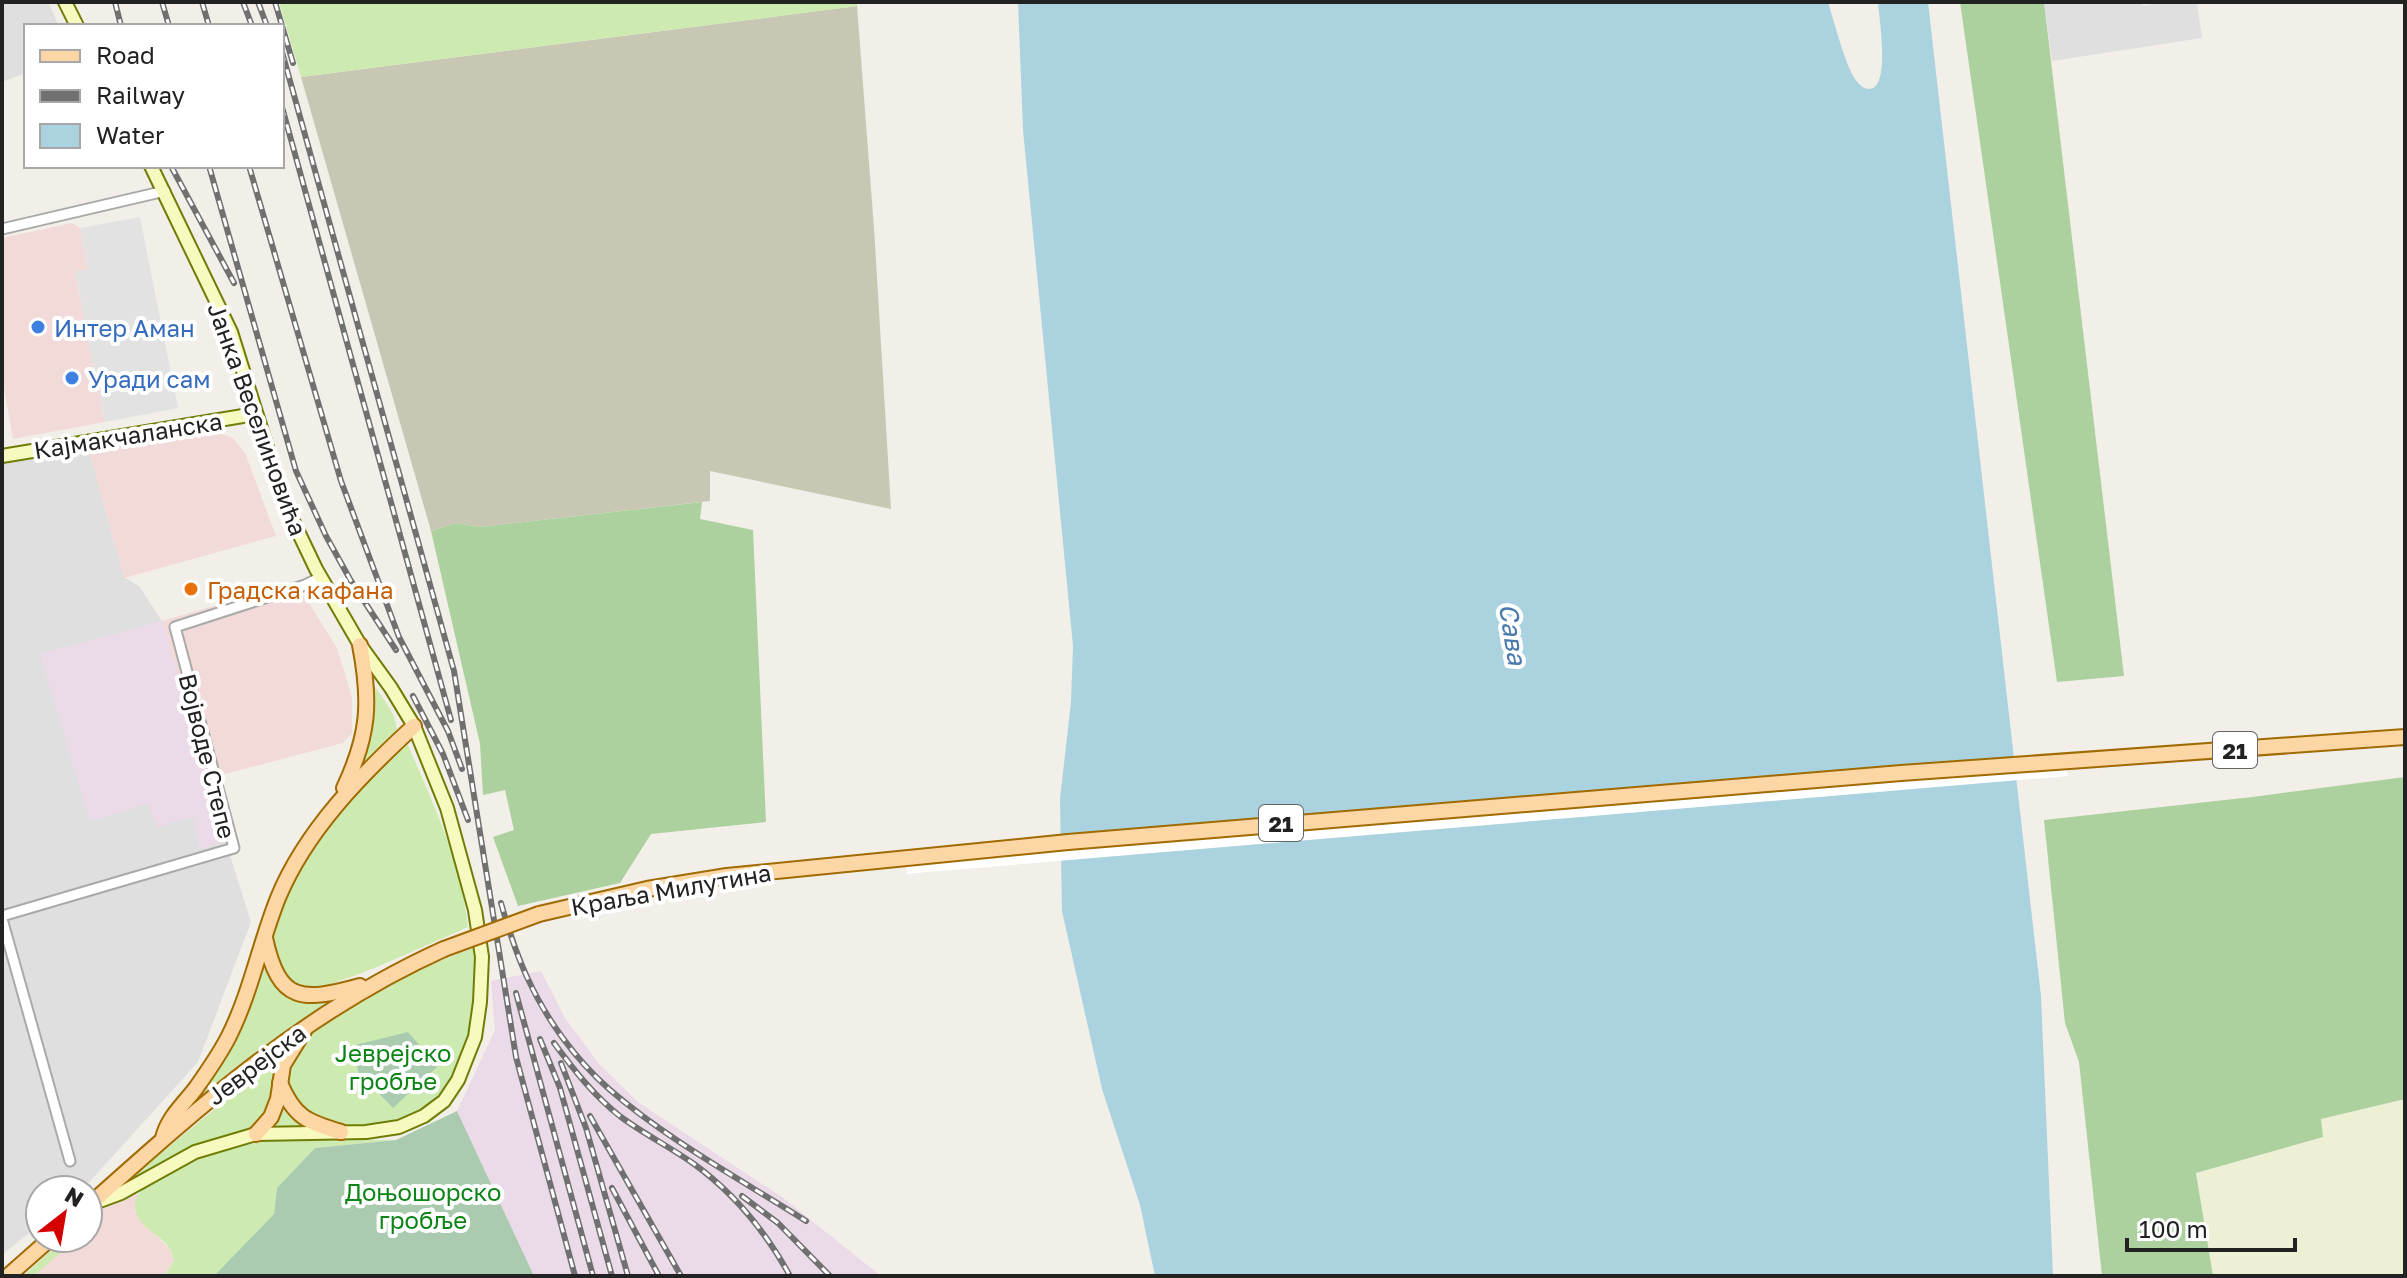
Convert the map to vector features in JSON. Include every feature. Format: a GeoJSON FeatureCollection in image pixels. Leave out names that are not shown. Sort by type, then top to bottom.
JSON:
{"type":"FeatureCollection","features":[{"type":"Feature","properties":{"kind":"main road"},"geometry":{"type":"LineString","coordinates":[[65,2],[76,24]]}},
{"type":"Feature","properties":{"kind":"main road","name":"Јанка Веселиновића"},"geometry":{"type":"LineString","coordinates":[[104,1199],[195,1152],[256,1134],[366,1132],[399,1127],[424,1116],[444,1101],[458,1080],[475,1037],[480,1002],[482,957],[475,910],[447,808],[414,726],[360,645],[321,577],[284,502],[231,332],[152,168]]}},
{"type":"Feature","properties":{"kind":"main road","name":"Кајмакчаланска"},"geometry":{"type":"LineString","coordinates":[[2,456],[255,414]]}},
{"type":"Feature","properties":{"kind":"main road"},"geometry":{"type":"LineString","coordinates":[[335,806],[358,759],[365,730],[367,681],[360,645]]}},
{"type":"Feature","properties":{"kind":"main road"},"geometry":{"type":"LineString","coordinates":[[163,1138],[170,1119],[217,1058],[231,1033],[279,894],[302,852],[335,806],[371,766],[414,726]]}},
{"type":"Feature","properties":{"kind":"main road","name":"Краља Милутина"},"geometry":{"type":"LineString","coordinates":[[444,949],[539,914],[702,879],[1426,811],[2405,737]]}},
{"type":"Feature","properties":{"kind":"main road"},"geometry":{"type":"LineString","coordinates":[[264,935],[271,965],[279,980],[293,992],[314,996],[379,980]]}},
{"type":"Feature","properties":{"kind":"main road","name":"Јеврејска"},"geometry":{"type":"LineString","coordinates":[[104,1191],[241,1073],[312,1021],[379,980],[444,949]]}},
{"type":"Feature","properties":{"kind":"main road"},"geometry":{"type":"LineString","coordinates":[[256,1134],[271,1117],[278,1099],[283,1065],[312,1021]]}},
{"type":"Feature","properties":{"kind":"main road"},"geometry":{"type":"LineString","coordinates":[[280,1082],[295,1112],[312,1123],[341,1132]]}},
{"type":"Feature","properties":{"kind":"main road"},"geometry":{"type":"LineString","coordinates":[[8,1276],[33,1254]]}},
{"type":"Feature","properties":{"kind":"street"},"geometry":{"type":"LineString","coordinates":[[2,229],[165,191]]}},
{"type":"Feature","properties":{"kind":"street","name":"Војводе Степе"},"geometry":{"type":"LineString","coordinates":[[2,917],[234,848],[175,627],[321,577]]}},
{"type":"Feature","properties":{"kind":"street"},"geometry":{"type":"LineString","coordinates":[[2,917],[70,1161]]}},
{"type":"Feature","properties":{"kind":"shaded area"},"geometry":{"type":"Polygon","coordinates":[[[2,2],[48,2],[58,24],[24,24],[24,74],[2,82],[2,2]]]}},
{"type":"Feature","properties":{"kind":"shaded area"},"geometry":{"type":"Polygon","coordinates":[[[2044,2],[2142,2],[2143,6],[2197,2],[2202,38],[2052,61],[2044,2]]]}},
{"type":"Feature","properties":{"kind":"shaded area"},"geometry":{"type":"Polygon","coordinates":[[[857,6],[891,509],[710,471],[710,501],[480,527],[456,523],[431,531],[301,77],[857,6]]]}},
{"type":"Feature","properties":{"kind":"shaded area"},"geometry":{"type":"Polygon","coordinates":[[[140,217],[178,408],[105,422],[75,272],[88,269],[80,228],[140,217]]]}},
{"type":"Feature","properties":{"kind":"shaded area"},"geometry":{"type":"Polygon","coordinates":[[[72,223],[80,228],[88,269],[75,272],[105,422],[13,439],[2,376],[2,238],[72,223]]]}},
{"type":"Feature","properties":{"kind":"shaded area"},"geometry":{"type":"Polygon","coordinates":[[[216,432],[233,438],[245,453],[276,536],[124,578],[88,447],[216,432]]]}},
{"type":"Feature","properties":{"kind":"shaded area"},"geometry":{"type":"Polygon","coordinates":[[[88,447],[124,577],[139,586],[162,621],[206,779],[251,922],[198,1062],[97,1174],[24,1174],[24,1237],[2,1255],[2,460],[88,447]]]}},
{"type":"Feature","properties":{"kind":"shaded area"},"geometry":{"type":"Polygon","coordinates":[[[291,584],[309,603],[337,648],[352,697],[352,733],[343,743],[206,779],[162,621],[291,584]]]}},
{"type":"Feature","properties":{"kind":"shaded area"},"geometry":{"type":"Polygon","coordinates":[[[162,621],[226,841],[199,849],[194,817],[157,827],[148,804],[90,821],[40,654],[162,621]]]}},
{"type":"Feature","properties":{"kind":"shaded area"},"geometry":{"type":"Polygon","coordinates":[[[541,971],[565,1018],[600,1065],[639,1103],[782,1197],[881,1276],[534,1276],[457,1111],[495,1030],[491,981],[541,971]]]}},
{"type":"Feature","properties":{"kind":"shaded area"},"geometry":{"type":"Polygon","coordinates":[[[2405,1099],[2405,1276],[2213,1276],[2196,1173],[2323,1137],[2321,1119],[2405,1099]]]}},
{"type":"Feature","properties":{"kind":"shaded area"},"geometry":{"type":"Polygon","coordinates":[[[139,1194],[135,1212],[170,1249],[174,1261],[164,1276],[32,1276],[58,1254],[104,1254],[104,1203],[139,1194]]]}},
{"type":"Feature","properties":{"kind":"green space"},"geometry":{"type":"Polygon","coordinates":[[[279,2],[857,2],[857,6],[301,77],[279,2]]]}},
{"type":"Feature","properties":{"kind":"green space"},"geometry":{"type":"Polygon","coordinates":[[[1960,2],[2044,2],[2124,676],[2057,682],[1960,2]]]}},
{"type":"Feature","properties":{"kind":"green space"},"geometry":{"type":"Polygon","coordinates":[[[702,502],[700,519],[753,530],[766,822],[651,834],[620,883],[518,906],[493,837],[514,830],[505,790],[483,795],[480,744],[431,531],[456,523],[480,527],[702,502]]]}},
{"type":"Feature","properties":{"kind":"green space"},"geometry":{"type":"Polygon","coordinates":[[[374,685],[391,710],[397,730],[395,737],[364,768],[360,764],[370,686],[374,685]]]}},
{"type":"Feature","properties":{"kind":"green space"},"geometry":{"type":"Polygon","coordinates":[[[407,743],[452,856],[468,927],[330,984],[305,988],[295,984],[280,970],[274,952],[274,929],[280,909],[301,869],[327,830],[357,793],[407,743]]]}},
{"type":"Feature","properties":{"kind":"green space"},"geometry":{"type":"Polygon","coordinates":[[[2405,777],[2405,1099],[2321,1119],[2323,1137],[2196,1173],[2213,1276],[2102,1276],[2079,1062],[2065,1023],[2044,820],[2405,777]]]}},
{"type":"Feature","properties":{"kind":"green space"},"geometry":{"type":"Polygon","coordinates":[[[475,947],[474,1005],[469,1033],[461,1059],[448,1082],[431,1102],[407,1116],[377,1124],[338,1126],[316,1120],[290,1094],[288,1070],[298,1050],[316,1030],[368,995],[475,947]]]}},
{"type":"Feature","properties":{"kind":"green space"},"geometry":{"type":"Polygon","coordinates":[[[262,963],[274,985],[289,996],[309,999],[333,997],[336,1000],[265,1045],[199,1097],[224,1057],[262,963]]]}},
{"type":"Feature","properties":{"kind":"green space","name":"Јеврејско гробље"},"geometry":{"type":"Polygon","coordinates":[[[408,1032],[438,1066],[393,1108],[359,1073],[351,1046],[408,1032]]]}},
{"type":"Feature","properties":{"kind":"green space"},"geometry":{"type":"Polygon","coordinates":[[[277,1058],[271,1108],[258,1126],[129,1184],[127,1181],[277,1058]]]}},
{"type":"Feature","properties":{"kind":"green space"},"geometry":{"type":"Polygon","coordinates":[[[284,1104],[307,1127],[270,1129],[284,1104]]]}},
{"type":"Feature","properties":{"kind":"green space","name":"Доњошорско гробље"},"geometry":{"type":"Polygon","coordinates":[[[457,1111],[534,1276],[214,1276],[274,1214],[277,1188],[315,1148],[396,1140],[457,1111]]]}},
{"type":"Feature","properties":{"kind":"green space"},"geometry":{"type":"Polygon","coordinates":[[[274,1139],[396,1140],[315,1148],[277,1188],[274,1214],[214,1276],[164,1276],[174,1261],[170,1249],[136,1213],[137,1198],[148,1184],[189,1162],[274,1139]]]}},
{"type":"Feature","properties":{"kind":"green space"},"geometry":{"type":"Polygon","coordinates":[[[47,1254],[59,1254],[34,1276],[23,1276],[47,1254]]]}},
{"type":"Feature","properties":{"kind":"water","name":"Сава"},"geometry":{"type":"Polygon","coordinates":[[[1018,2],[1828,2],[1851,72],[1859,84],[1869,89],[1876,86],[1882,65],[1878,2],[1928,2],[2041,996],[2053,1276],[1155,1276],[1140,1205],[1102,1089],[1062,911],[1060,799],[1071,702],[1073,646],[1023,130],[1018,2]]]}},
{"type":"Feature","properties":{"kind":"pier"},"geometry":{"type":"Polygon","coordinates":[[[2064,758],[2068,776],[907,874],[905,859],[2064,758]]]}},
{"type":"Feature","properties":{"kind":"railway"},"geometry":{"type":"LineString","coordinates":[[115,2],[120,24]]}},
{"type":"Feature","properties":{"kind":"railway"},"geometry":{"type":"LineString","coordinates":[[162,2],[168,24]]}},
{"type":"Feature","properties":{"kind":"railway"},"geometry":{"type":"LineString","coordinates":[[202,2],[208,24]]}},
{"type":"Feature","properties":{"kind":"railway"},"geometry":{"type":"LineString","coordinates":[[243,2],[251,24]]}},
{"type":"Feature","properties":{"kind":"railway"},"geometry":{"type":"LineString","coordinates":[[258,2],[266,24]]}},
{"type":"Feature","properties":{"kind":"railway"},"geometry":{"type":"LineString","coordinates":[[275,2],[281,24]]}},
{"type":"Feature","properties":{"kind":"railway"},"geometry":{"type":"LineString","coordinates":[[284,32],[293,63]]}},
{"type":"Feature","properties":{"kind":"railway"},"geometry":{"type":"LineString","coordinates":[[284,59],[454,671],[516,1057],[575,1276]]}},
{"type":"Feature","properties":{"kind":"railway"},"geometry":{"type":"LineString","coordinates":[[284,114],[451,720]]}},
{"type":"Feature","properties":{"kind":"railway"},"geometry":{"type":"LineString","coordinates":[[172,168],[234,283]]}},
{"type":"Feature","properties":{"kind":"railway"},"geometry":{"type":"LineString","coordinates":[[210,168],[296,471],[351,581],[396,650]]}},
{"type":"Feature","properties":{"kind":"railway"},"geometry":{"type":"LineString","coordinates":[[250,168],[341,481],[399,637],[448,731],[462,769]]}},
{"type":"Feature","properties":{"kind":"railway"},"geometry":{"type":"LineString","coordinates":[[413,696],[443,754],[468,820]]}},
{"type":"Feature","properties":{"kind":"railway"},"geometry":{"type":"LineString","coordinates":[[501,903],[523,968],[543,1008],[562,1038],[596,1077],[680,1142],[806,1221]]}},
{"type":"Feature","properties":{"kind":"railway"},"geometry":{"type":"LineString","coordinates":[[516,993],[593,1276]]}},
{"type":"Feature","properties":{"kind":"railway"},"geometry":{"type":"LineString","coordinates":[[540,1039],[560,1088],[612,1276]]}},
{"type":"Feature","properties":{"kind":"railway"},"geometry":{"type":"LineString","coordinates":[[554,1043],[611,1109],[694,1164],[723,1188],[760,1229],[790,1276]]}},
{"type":"Feature","properties":{"kind":"railway"},"geometry":{"type":"LineString","coordinates":[[561,1063],[586,1128],[628,1276]]}},
{"type":"Feature","properties":{"kind":"railway"},"geometry":{"type":"LineString","coordinates":[[590,1116],[681,1276]]}},
{"type":"Feature","properties":{"kind":"railway"},"geometry":{"type":"LineString","coordinates":[[612,1188],[659,1276]]}},
{"type":"Feature","properties":{"kind":"railway"},"geometry":{"type":"LineString","coordinates":[[742,1196],[778,1223],[830,1276]]}},
{"type":"Feature","properties":{"kind":"place","name":"Интер Аман"},"geometry":{"type":"Point","coordinates":[38,327]}},
{"type":"Feature","properties":{"kind":"place","name":"Уради сам"},"geometry":{"type":"Point","coordinates":[72,378]}},
{"type":"Feature","properties":{"kind":"place","name":"Градска кафана"},"geometry":{"type":"Point","coordinates":[191,589]}}]}
